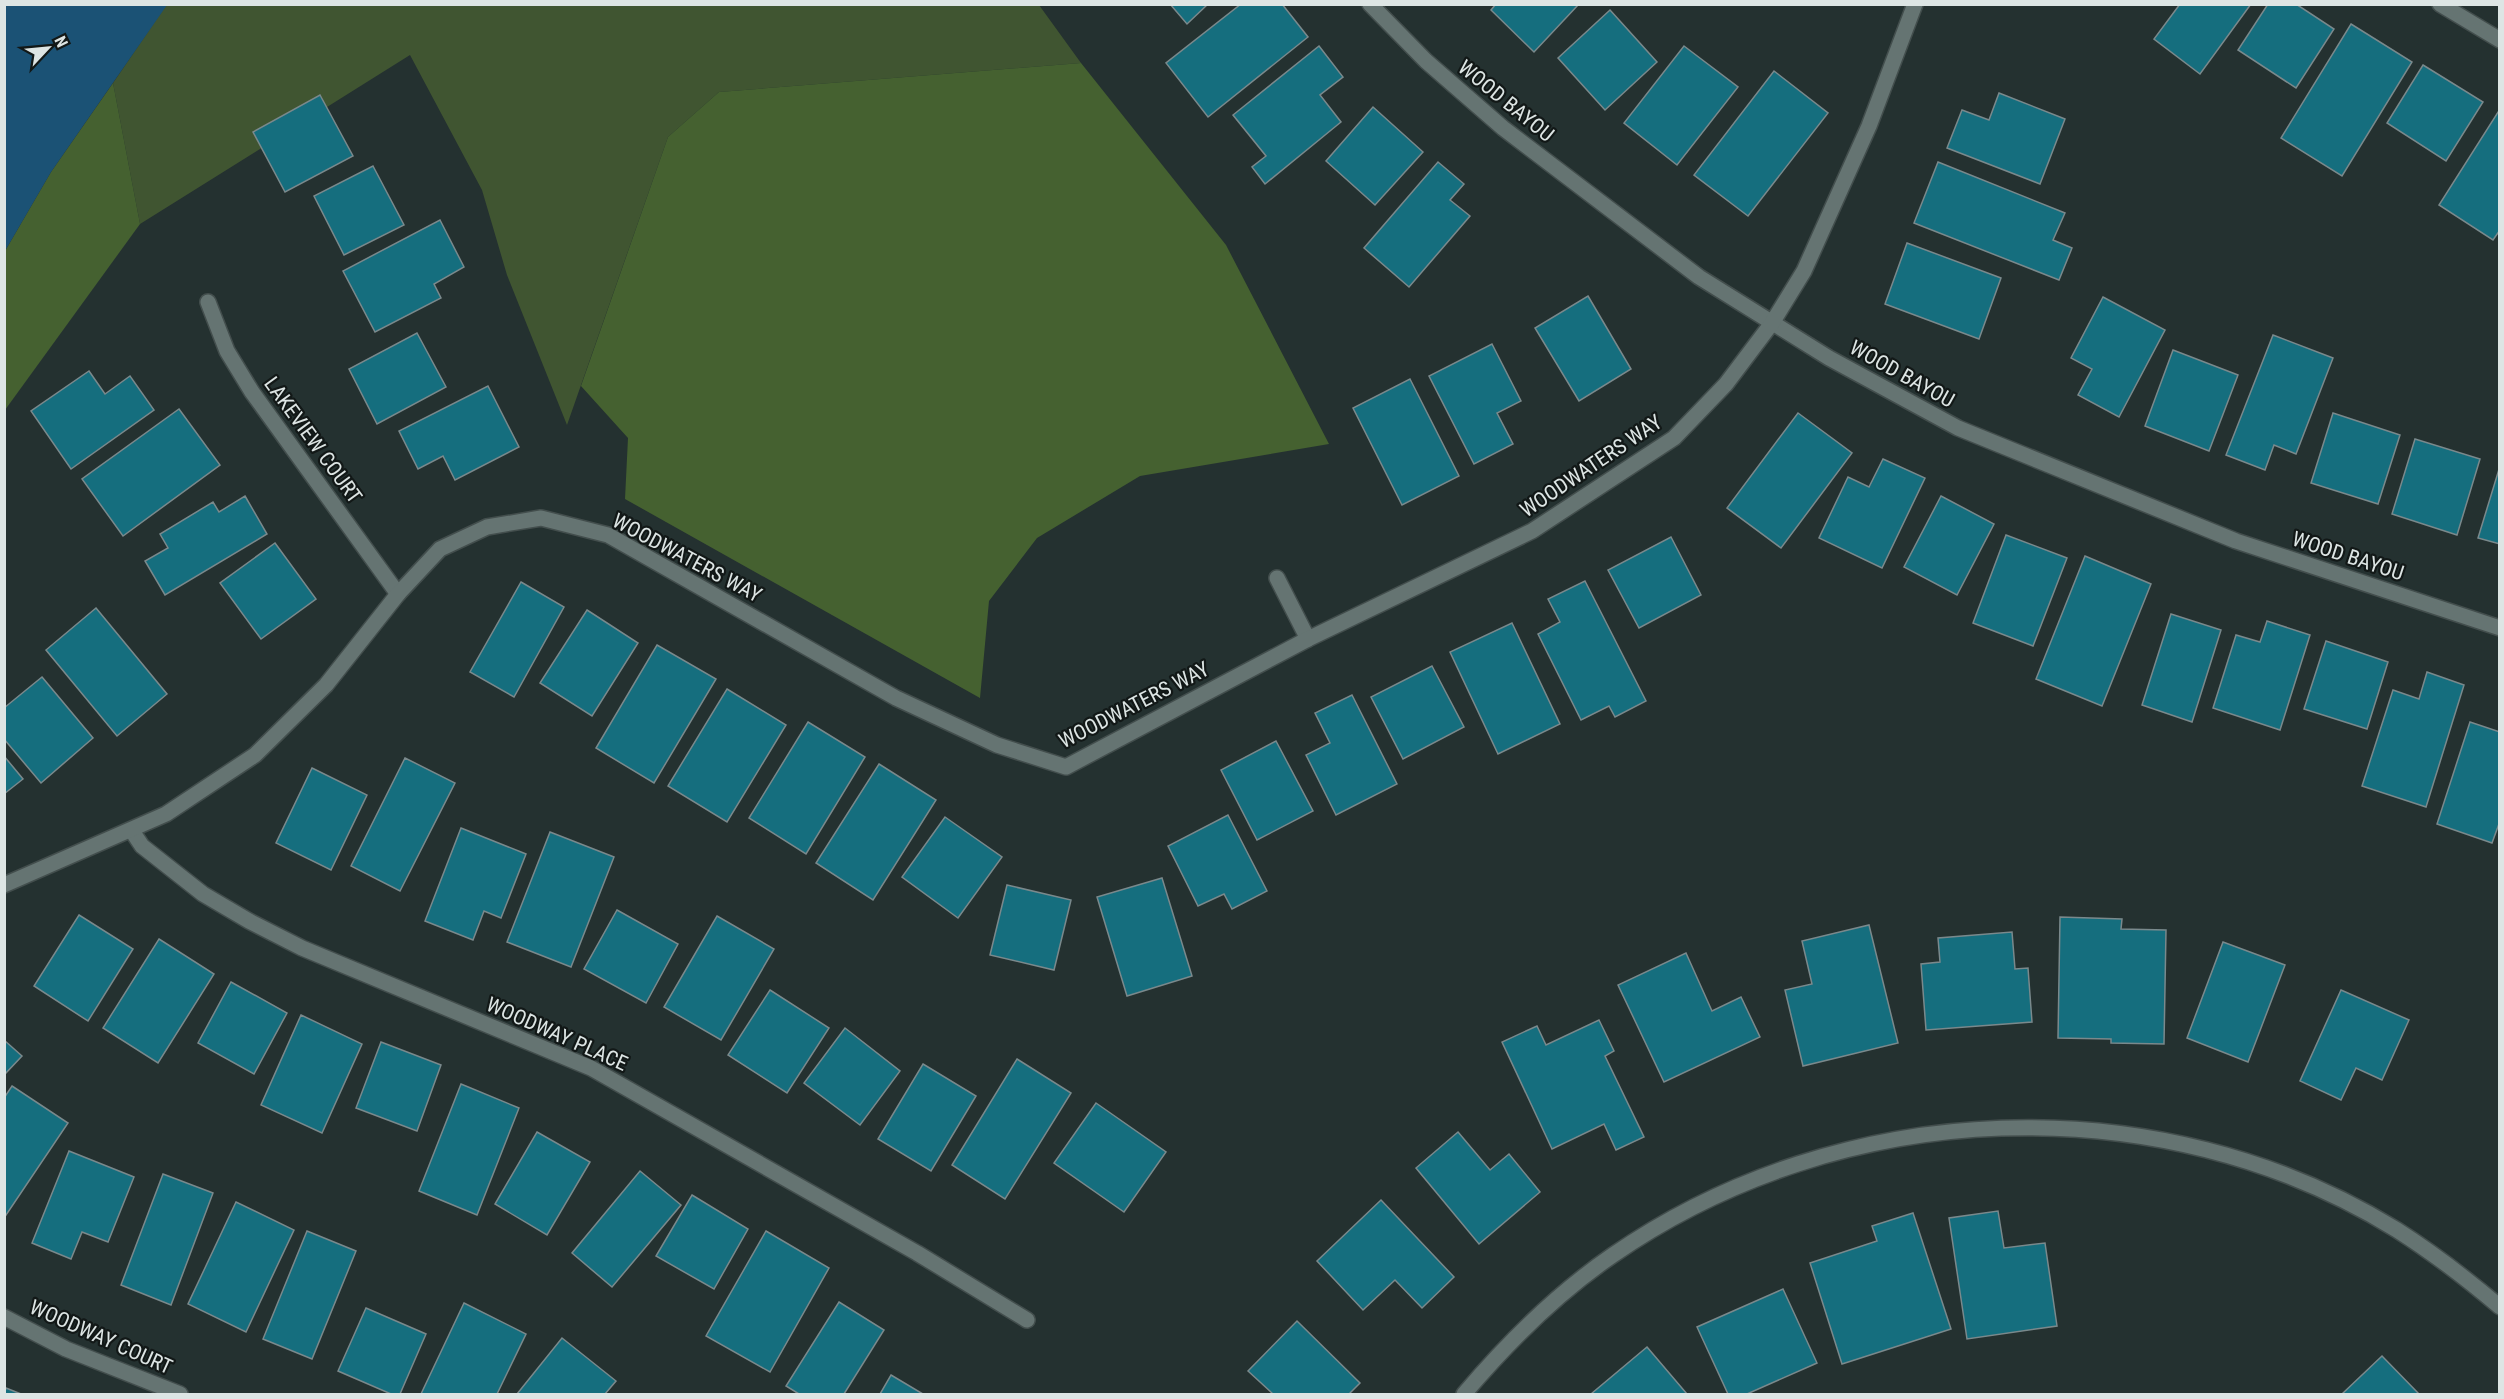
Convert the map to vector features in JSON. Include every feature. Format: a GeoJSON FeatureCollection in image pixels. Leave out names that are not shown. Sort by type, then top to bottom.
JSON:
{"type":"FeatureCollection","features":[{"type":"Feature","properties":{"kind":"street","name":"WOOD BAYOU"},"geometry":{"type":"LineString","coordinates":[[1370,4],[1426,62],[1503,128],[1699,277],[1829,358],[1959,428],[2236,541],[2499,628]]}},
{"type":"Feature","properties":{"kind":"street","name":"WOODWATERS WAY"},"geometry":{"type":"LineString","coordinates":[[4,885],[132,831],[166,814],[255,754],[326,685],[398,594],[440,549],[487,527],[541,518],[608,535],[896,698],[997,745],[1066,767],[1308,639],[1532,531],[1674,438],[1726,384],[1772,323],[1804,271],[1869,126],[1915,4]]}},
{"type":"Feature","properties":{"kind":"street"},"geometry":{"type":"LineString","coordinates":[[2440,4],[2499,40]]}},
{"type":"Feature","properties":{"kind":"street","name":"LAKEVIEW COURT"},"geometry":{"type":"LineString","coordinates":[[208,302],[228,351],[252,392],[398,594]]}},
{"type":"Feature","properties":{"kind":"street"},"geometry":{"type":"LineString","coordinates":[[1277,578],[1308,639]]}},
{"type":"Feature","properties":{"kind":"street","name":"WOODWAY PLACE"},"geometry":{"type":"LineString","coordinates":[[132,831],[142,846],[203,894],[249,921],[302,948],[591,1068],[917,1253],[1027,1320]]}},
{"type":"Feature","properties":{"kind":"street"},"geometry":{"type":"LineString","coordinates":[[1464,1395],[1498,1354],[1553,1302],[1612,1255],[1676,1216],[1744,1183],[1815,1157],[1888,1139],[1963,1129],[2038,1127],[2113,1132],[2187,1145],[2259,1166],[2329,1194],[2396,1230],[2458,1272],[2499,1307]]}},
{"type":"Feature","properties":{"kind":"street","name":"WOODWAY COURT"},"geometry":{"type":"LineString","coordinates":[[4,1317],[66,1349],[180,1395]]}},
{"type":"Feature","properties":{"kind":"green space"},"geometry":{"type":"Polygon","coordinates":[[[167,4],[1039,5],[1081,63],[719,92],[668,137],[567,425],[507,275],[482,190],[410,55],[140,224],[113,83],[167,4]]]}},
{"type":"Feature","properties":{"kind":"green space"},"geometry":{"type":"Polygon","coordinates":[[[1081,63],[1226,245],[1329,444],[1140,476],[1037,538],[989,601],[980,698],[625,499],[628,438],[581,386],[668,137],[719,92],[1081,63]]]}},
{"type":"Feature","properties":{"kind":"green space"},"geometry":{"type":"Polygon","coordinates":[[[113,83],[140,224],[5,410],[5,251],[51,172],[113,83]]]}},
{"type":"Feature","properties":{"kind":"water"},"geometry":{"type":"Polygon","coordinates":[[[5,4],[167,5],[51,172],[5,251],[5,4]]]}},
{"type":"Feature","properties":{"kind":"building"},"geometry":{"type":"Polygon","coordinates":[[[1170,4],[1208,4],[1187,24],[1170,4]]]}},
{"type":"Feature","properties":{"kind":"building"},"geometry":{"type":"Polygon","coordinates":[[[1241,4],[1282,4],[1308,37],[1208,117],[1166,63],[1241,4]]]}},
{"type":"Feature","properties":{"kind":"building"},"geometry":{"type":"Polygon","coordinates":[[[1496,4],[1579,4],[1534,52],[1491,10],[1496,4]]]}},
{"type":"Feature","properties":{"kind":"building"},"geometry":{"type":"Polygon","coordinates":[[[2180,4],[2251,4],[2200,74],[2154,39],[2180,4]]]}},
{"type":"Feature","properties":{"kind":"building"},"geometry":{"type":"Polygon","coordinates":[[[2268,4],[2296,4],[2334,29],[2296,88],[2238,50],[2268,4]]]}},
{"type":"Feature","properties":{"kind":"building"},"geometry":{"type":"Polygon","coordinates":[[[1610,10],[1657,62],[1605,110],[1558,58],[1610,10]]]}},
{"type":"Feature","properties":{"kind":"building"},"geometry":{"type":"Polygon","coordinates":[[[2351,24],[2412,62],[2342,176],[2281,138],[2351,24]]]}},
{"type":"Feature","properties":{"kind":"building"},"geometry":{"type":"Polygon","coordinates":[[[1319,46],[1343,77],[1320,95],[1341,122],[1265,184],[1252,167],[1266,156],[1233,115],[1319,46]]]}},
{"type":"Feature","properties":{"kind":"building"},"geometry":{"type":"Polygon","coordinates":[[[1684,46],[1738,87],[1677,165],[1624,123],[1684,46]]]}},
{"type":"Feature","properties":{"kind":"building"},"geometry":{"type":"Polygon","coordinates":[[[2423,65],[2483,102],[2446,161],[2387,123],[2423,65]]]}},
{"type":"Feature","properties":{"kind":"building"},"geometry":{"type":"Polygon","coordinates":[[[1774,71],[1828,113],[1748,216],[1694,175],[1774,71]]]}},
{"type":"Feature","properties":{"kind":"building"},"geometry":{"type":"Polygon","coordinates":[[[1999,93],[2065,119],[2040,184],[1947,148],[1962,110],[1989,120],[1999,93]]]}},
{"type":"Feature","properties":{"kind":"building"},"geometry":{"type":"Polygon","coordinates":[[[320,95],[353,156],[285,192],[253,132],[320,95]]]}},
{"type":"Feature","properties":{"kind":"building"},"geometry":{"type":"Polygon","coordinates":[[[1373,107],[1423,152],[1375,205],[1326,161],[1373,107]]]}},
{"type":"Feature","properties":{"kind":"building"},"geometry":{"type":"Polygon","coordinates":[[[2500,109],[2500,230],[2493,240],[2439,205],[2500,109]]]}},
{"type":"Feature","properties":{"kind":"building"},"geometry":{"type":"Polygon","coordinates":[[[1438,162],[1464,184],[1450,200],[1470,216],[1409,287],[1364,248],[1438,162]]]}},
{"type":"Feature","properties":{"kind":"building"},"geometry":{"type":"Polygon","coordinates":[[[1938,162],[2065,213],[2053,240],[2072,248],[2059,280],[1914,223],[1938,162]]]}},
{"type":"Feature","properties":{"kind":"building"},"geometry":{"type":"Polygon","coordinates":[[[373,166],[404,225],[344,255],[314,196],[373,166]]]}},
{"type":"Feature","properties":{"kind":"building"},"geometry":{"type":"Polygon","coordinates":[[[440,220],[464,267],[434,284],[441,298],[375,332],[343,271],[440,220]]]}},
{"type":"Feature","properties":{"kind":"building"},"geometry":{"type":"Polygon","coordinates":[[[1907,243],[2001,278],[1979,339],[1885,304],[1907,243]]]}},
{"type":"Feature","properties":{"kind":"building"},"geometry":{"type":"Polygon","coordinates":[[[1588,296],[1631,369],[1579,401],[1535,328],[1588,296]]]}},
{"type":"Feature","properties":{"kind":"building"},"geometry":{"type":"Polygon","coordinates":[[[2103,297],[2165,330],[2119,417],[2078,395],[2092,369],[2071,358],[2103,297]]]}},
{"type":"Feature","properties":{"kind":"building"},"geometry":{"type":"Polygon","coordinates":[[[417,333],[446,387],[377,424],[349,369],[417,333]]]}},
{"type":"Feature","properties":{"kind":"building"},"geometry":{"type":"Polygon","coordinates":[[[2273,335],[2333,358],[2296,454],[2274,445],[2265,470],[2226,455],[2273,335]]]}},
{"type":"Feature","properties":{"kind":"building"},"geometry":{"type":"Polygon","coordinates":[[[1492,344],[1521,401],[1497,413],[1513,444],[1474,464],[1429,376],[1492,344]]]}},
{"type":"Feature","properties":{"kind":"building"},"geometry":{"type":"Polygon","coordinates":[[[2173,350],[2238,375],[2209,451],[2145,426],[2173,350]]]}},
{"type":"Feature","properties":{"kind":"building"},"geometry":{"type":"Polygon","coordinates":[[[89,371],[105,394],[130,376],[154,410],[71,469],[31,411],[89,371]]]}},
{"type":"Feature","properties":{"kind":"building"},"geometry":{"type":"Polygon","coordinates":[[[1410,379],[1459,476],[1402,505],[1353,408],[1410,379]]]}},
{"type":"Feature","properties":{"kind":"building"},"geometry":{"type":"Polygon","coordinates":[[[488,386],[519,447],[455,480],[443,456],[418,469],[399,431],[488,386]]]}},
{"type":"Feature","properties":{"kind":"building"},"geometry":{"type":"Polygon","coordinates":[[[179,409],[220,465],[123,536],[82,479],[179,409]]]}},
{"type":"Feature","properties":{"kind":"building"},"geometry":{"type":"Polygon","coordinates":[[[1798,413],[1852,453],[1781,548],[1727,508],[1798,413]]]}},
{"type":"Feature","properties":{"kind":"building"},"geometry":{"type":"Polygon","coordinates":[[[2333,413],[2400,435],[2378,504],[2311,483],[2333,413]]]}},
{"type":"Feature","properties":{"kind":"building"},"geometry":{"type":"Polygon","coordinates":[[[2415,439],[2480,459],[2457,535],[2392,514],[2415,439]]]}},
{"type":"Feature","properties":{"kind":"building"},"geometry":{"type":"Polygon","coordinates":[[[1883,459],[1925,478],[1882,568],[1819,538],[1848,477],[1869,487],[1883,459]]]}},
{"type":"Feature","properties":{"kind":"building"},"geometry":{"type":"Polygon","coordinates":[[[2500,466],[2500,544],[2478,538],[2500,466]]]}},
{"type":"Feature","properties":{"kind":"building"},"geometry":{"type":"Polygon","coordinates":[[[245,496],[267,534],[165,595],[145,561],[168,548],[160,534],[213,502],[219,512],[245,496]]]}},
{"type":"Feature","properties":{"kind":"building"},"geometry":{"type":"Polygon","coordinates":[[[1941,496],[1994,524],[1957,595],[1904,567],[1941,496]]]}},
{"type":"Feature","properties":{"kind":"building"},"geometry":{"type":"Polygon","coordinates":[[[2006,535],[2067,558],[2033,646],[1973,623],[2006,535]]]}},
{"type":"Feature","properties":{"kind":"building"},"geometry":{"type":"Polygon","coordinates":[[[1671,537],[1701,595],[1639,628],[1608,570],[1671,537]]]}},
{"type":"Feature","properties":{"kind":"building"},"geometry":{"type":"Polygon","coordinates":[[[275,543],[316,599],[261,639],[220,583],[275,543]]]}},
{"type":"Feature","properties":{"kind":"building"},"geometry":{"type":"Polygon","coordinates":[[[2085,556],[2151,584],[2102,706],[2036,679],[2085,556]]]}},
{"type":"Feature","properties":{"kind":"building"},"geometry":{"type":"Polygon","coordinates":[[[1585,581],[1646,701],[1615,717],[1609,706],[1581,720],[1538,634],[1560,622],[1548,599],[1585,581]]]}},
{"type":"Feature","properties":{"kind":"building"},"geometry":{"type":"Polygon","coordinates":[[[521,582],[564,607],[514,697],[470,672],[521,582]]]}},
{"type":"Feature","properties":{"kind":"building"},"geometry":{"type":"Polygon","coordinates":[[[96,608],[167,694],[117,736],[46,650],[96,608]]]}},
{"type":"Feature","properties":{"kind":"building"},"geometry":{"type":"Polygon","coordinates":[[[587,610],[638,643],[592,716],[540,683],[587,610]]]}},
{"type":"Feature","properties":{"kind":"building"},"geometry":{"type":"Polygon","coordinates":[[[2171,614],[2221,630],[2192,722],[2142,705],[2171,614]]]}},
{"type":"Feature","properties":{"kind":"building"},"geometry":{"type":"Polygon","coordinates":[[[2267,621],[2310,635],[2280,730],[2213,708],[2236,635],[2260,642],[2267,621]]]}},
{"type":"Feature","properties":{"kind":"building"},"geometry":{"type":"Polygon","coordinates":[[[1512,623],[1560,724],[1498,754],[1450,652],[1512,623]]]}},
{"type":"Feature","properties":{"kind":"building"},"geometry":{"type":"Polygon","coordinates":[[[2326,641],[2388,662],[2367,729],[2304,709],[2326,641]]]}},
{"type":"Feature","properties":{"kind":"building"},"geometry":{"type":"Polygon","coordinates":[[[657,645],[716,679],[654,783],[596,748],[657,645]]]}},
{"type":"Feature","properties":{"kind":"building"},"geometry":{"type":"Polygon","coordinates":[[[1432,666],[1464,727],[1403,759],[1371,697],[1432,666]]]}},
{"type":"Feature","properties":{"kind":"building"},"geometry":{"type":"Polygon","coordinates":[[[2427,672],[2464,685],[2426,807],[2362,786],[2393,690],[2419,699],[2427,672]]]}},
{"type":"Feature","properties":{"kind":"building"},"geometry":{"type":"Polygon","coordinates":[[[42,677],[93,738],[41,783],[4,739],[4,708],[42,677]]]}},
{"type":"Feature","properties":{"kind":"building"},"geometry":{"type":"Polygon","coordinates":[[[727,689],[786,725],[727,822],[668,786],[727,689]]]}},
{"type":"Feature","properties":{"kind":"building"},"geometry":{"type":"Polygon","coordinates":[[[1352,695],[1397,784],[1336,815],[1306,755],[1330,743],[1315,713],[1352,695]]]}},
{"type":"Feature","properties":{"kind":"building"},"geometry":{"type":"Polygon","coordinates":[[[808,722],[865,757],[806,854],[749,818],[808,722]]]}},
{"type":"Feature","properties":{"kind":"building"},"geometry":{"type":"Polygon","coordinates":[[[2470,722],[2500,732],[2500,821],[2492,843],[2437,824],[2470,722]]]}},
{"type":"Feature","properties":{"kind":"building"},"geometry":{"type":"Polygon","coordinates":[[[1276,741],[1313,811],[1257,840],[1221,770],[1276,741]]]}},
{"type":"Feature","properties":{"kind":"building"},"geometry":{"type":"Polygon","coordinates":[[[4,756],[23,779],[4,794],[4,756]]]}},
{"type":"Feature","properties":{"kind":"building"},"geometry":{"type":"Polygon","coordinates":[[[405,758],[455,783],[400,891],[351,866],[405,758]]]}},
{"type":"Feature","properties":{"kind":"building"},"geometry":{"type":"Polygon","coordinates":[[[879,764],[936,800],[873,900],[816,863],[879,764]]]}},
{"type":"Feature","properties":{"kind":"building"},"geometry":{"type":"Polygon","coordinates":[[[312,768],[367,795],[331,870],[276,843],[312,768]]]}},
{"type":"Feature","properties":{"kind":"building"},"geometry":{"type":"Polygon","coordinates":[[[1228,815],[1267,891],[1232,909],[1224,894],[1198,906],[1168,846],[1228,815]]]}},
{"type":"Feature","properties":{"kind":"building"},"geometry":{"type":"Polygon","coordinates":[[[945,817],[1002,857],[958,918],[902,877],[945,817]]]}},
{"type":"Feature","properties":{"kind":"building"},"geometry":{"type":"Polygon","coordinates":[[[461,828],[526,854],[501,918],[484,911],[473,940],[425,921],[461,828]]]}},
{"type":"Feature","properties":{"kind":"building"},"geometry":{"type":"Polygon","coordinates":[[[550,832],[614,857],[571,967],[507,942],[550,832]]]}},
{"type":"Feature","properties":{"kind":"building"},"geometry":{"type":"Polygon","coordinates":[[[1162,878],[1192,976],[1127,996],[1097,897],[1162,878]]]}},
{"type":"Feature","properties":{"kind":"building"},"geometry":{"type":"Polygon","coordinates":[[[1007,885],[1071,900],[1054,970],[990,955],[1007,885]]]}},
{"type":"Feature","properties":{"kind":"building"},"geometry":{"type":"Polygon","coordinates":[[[617,910],[678,944],[646,1003],[584,969],[617,910]]]}},
{"type":"Feature","properties":{"kind":"building"},"geometry":{"type":"Polygon","coordinates":[[[79,915],[133,949],[88,1021],[34,986],[79,915]]]}},
{"type":"Feature","properties":{"kind":"building"},"geometry":{"type":"Polygon","coordinates":[[[717,916],[774,949],[721,1040],[664,1007],[717,916]]]}},
{"type":"Feature","properties":{"kind":"building"},"geometry":{"type":"Polygon","coordinates":[[[2060,917],[2122,919],[2121,929],[2166,930],[2164,1044],[2111,1043],[2111,1039],[2058,1038],[2060,917]]]}},
{"type":"Feature","properties":{"kind":"building"},"geometry":{"type":"Polygon","coordinates":[[[1869,925],[1898,1043],[1803,1066],[1785,990],[1812,984],[1802,941],[1869,925]]]}},
{"type":"Feature","properties":{"kind":"building"},"geometry":{"type":"Polygon","coordinates":[[[2012,932],[2015,969],[2028,968],[2032,1022],[1926,1030],[1921,964],[1940,962],[1938,938],[2012,932]]]}},
{"type":"Feature","properties":{"kind":"building"},"geometry":{"type":"Polygon","coordinates":[[[159,939],[214,974],[158,1063],[103,1028],[159,939]]]}},
{"type":"Feature","properties":{"kind":"building"},"geometry":{"type":"Polygon","coordinates":[[[2223,942],[2285,965],[2248,1062],[2187,1038],[2223,942]]]}},
{"type":"Feature","properties":{"kind":"building"},"geometry":{"type":"Polygon","coordinates":[[[1686,953],[1712,1011],[1741,997],[1760,1037],[1664,1082],[1618,985],[1686,953]]]}},
{"type":"Feature","properties":{"kind":"building"},"geometry":{"type":"Polygon","coordinates":[[[231,982],[287,1013],[254,1074],[198,1043],[231,982]]]}},
{"type":"Feature","properties":{"kind":"building"},"geometry":{"type":"Polygon","coordinates":[[[770,990],[829,1028],[787,1093],[728,1055],[770,990]]]}},
{"type":"Feature","properties":{"kind":"building"},"geometry":{"type":"Polygon","coordinates":[[[2341,990],[2409,1020],[2382,1080],[2356,1068],[2341,1100],[2300,1081],[2341,990]]]}},
{"type":"Feature","properties":{"kind":"building"},"geometry":{"type":"Polygon","coordinates":[[[301,1015],[362,1044],[322,1133],[261,1105],[301,1015]]]}},
{"type":"Feature","properties":{"kind":"building"},"geometry":{"type":"Polygon","coordinates":[[[1599,1020],[1614,1051],[1605,1056],[1644,1137],[1616,1150],[1604,1124],[1552,1149],[1502,1042],[1537,1026],[1546,1045],[1599,1020]]]}},
{"type":"Feature","properties":{"kind":"building"},"geometry":{"type":"Polygon","coordinates":[[[845,1028],[900,1071],[860,1125],[804,1083],[845,1028]]]}},
{"type":"Feature","properties":{"kind":"building"},"geometry":{"type":"Polygon","coordinates":[[[4,1040],[22,1056],[4,1075],[4,1040]]]}},
{"type":"Feature","properties":{"kind":"building"},"geometry":{"type":"Polygon","coordinates":[[[381,1042],[441,1065],[417,1131],[356,1108],[381,1042]]]}},
{"type":"Feature","properties":{"kind":"building"},"geometry":{"type":"Polygon","coordinates":[[[1017,1059],[1071,1093],[1005,1199],[952,1165],[1017,1059]]]}},
{"type":"Feature","properties":{"kind":"building"},"geometry":{"type":"Polygon","coordinates":[[[923,1064],[976,1096],[931,1171],[878,1139],[923,1064]]]}},
{"type":"Feature","properties":{"kind":"building"},"geometry":{"type":"Polygon","coordinates":[[[461,1084],[519,1108],[477,1215],[419,1191],[461,1084]]]}},
{"type":"Feature","properties":{"kind":"building"},"geometry":{"type":"Polygon","coordinates":[[[12,1086],[68,1123],[4,1218],[4,1098],[12,1086]]]}},
{"type":"Feature","properties":{"kind":"building"},"geometry":{"type":"Polygon","coordinates":[[[1096,1103],[1166,1152],[1124,1212],[1054,1163],[1096,1103]]]}},
{"type":"Feature","properties":{"kind":"building"},"geometry":{"type":"Polygon","coordinates":[[[537,1132],[590,1162],[547,1235],[495,1204],[537,1132]]]}},
{"type":"Feature","properties":{"kind":"building"},"geometry":{"type":"Polygon","coordinates":[[[1458,1132],[1490,1170],[1509,1154],[1540,1192],[1479,1244],[1416,1168],[1458,1132]]]}},
{"type":"Feature","properties":{"kind":"building"},"geometry":{"type":"Polygon","coordinates":[[[69,1151],[134,1177],[108,1242],[82,1232],[71,1259],[32,1243],[69,1151]]]}},
{"type":"Feature","properties":{"kind":"building"},"geometry":{"type":"Polygon","coordinates":[[[640,1171],[681,1205],[612,1287],[572,1253],[640,1171]]]}},
{"type":"Feature","properties":{"kind":"building"},"geometry":{"type":"Polygon","coordinates":[[[163,1174],[213,1193],[171,1305],[121,1285],[163,1174]]]}},
{"type":"Feature","properties":{"kind":"building"},"geometry":{"type":"Polygon","coordinates":[[[692,1195],[748,1229],[714,1289],[656,1256],[692,1195]]]}},
{"type":"Feature","properties":{"kind":"building"},"geometry":{"type":"Polygon","coordinates":[[[1381,1200],[1454,1277],[1422,1308],[1395,1280],[1363,1310],[1317,1261],[1381,1200]]]}},
{"type":"Feature","properties":{"kind":"building"},"geometry":{"type":"Polygon","coordinates":[[[236,1202],[294,1230],[246,1332],[188,1304],[236,1202]]]}},
{"type":"Feature","properties":{"kind":"building"},"geometry":{"type":"Polygon","coordinates":[[[1998,1211],[2004,1248],[2045,1243],[2057,1326],[1967,1339],[1949,1218],[1998,1211]]]}},
{"type":"Feature","properties":{"kind":"building"},"geometry":{"type":"Polygon","coordinates":[[[1913,1213],[1951,1329],[1842,1364],[1810,1263],[1877,1241],[1872,1226],[1913,1213]]]}},
{"type":"Feature","properties":{"kind":"building"},"geometry":{"type":"Polygon","coordinates":[[[307,1231],[356,1251],[312,1359],[263,1339],[307,1231]]]}},
{"type":"Feature","properties":{"kind":"building"},"geometry":{"type":"Polygon","coordinates":[[[766,1231],[829,1268],[770,1372],[706,1336],[766,1231]]]}},
{"type":"Feature","properties":{"kind":"building"},"geometry":{"type":"Polygon","coordinates":[[[1783,1289],[1817,1363],[1747,1394],[1728,1394],[1697,1327],[1783,1289]]]}},
{"type":"Feature","properties":{"kind":"building"},"geometry":{"type":"Polygon","coordinates":[[[839,1302],[884,1330],[844,1394],[799,1394],[786,1386],[839,1302]]]}},
{"type":"Feature","properties":{"kind":"building"},"geometry":{"type":"Polygon","coordinates":[[[464,1303],[526,1334],[497,1394],[421,1394],[464,1303]]]}},
{"type":"Feature","properties":{"kind":"building"},"geometry":{"type":"Polygon","coordinates":[[[366,1308],[426,1334],[400,1394],[391,1394],[338,1371],[366,1308]]]}},
{"type":"Feature","properties":{"kind":"building"},"geometry":{"type":"Polygon","coordinates":[[[1297,1321],[1360,1383],[1349,1394],[1273,1394],[1248,1371],[1297,1321]]]}},
{"type":"Feature","properties":{"kind":"building"},"geometry":{"type":"Polygon","coordinates":[[[562,1338],[616,1381],[605,1394],[517,1394],[562,1338]]]}},
{"type":"Feature","properties":{"kind":"building"},"geometry":{"type":"Polygon","coordinates":[[[1647,1347],[1687,1394],[1591,1394],[1647,1347]]]}},
{"type":"Feature","properties":{"kind":"building"},"geometry":{"type":"Polygon","coordinates":[[[2382,1356],[2419,1394],[2342,1394],[2382,1356]]]}},
{"type":"Feature","properties":{"kind":"building"},"geometry":{"type":"Polygon","coordinates":[[[891,1375],[923,1394],[880,1394],[891,1375]]]}},
{"type":"Feature","properties":{"kind":"building"},"geometry":{"type":"Polygon","coordinates":[[[6,1388],[21,1394],[4,1394],[6,1388]]]}}]}
